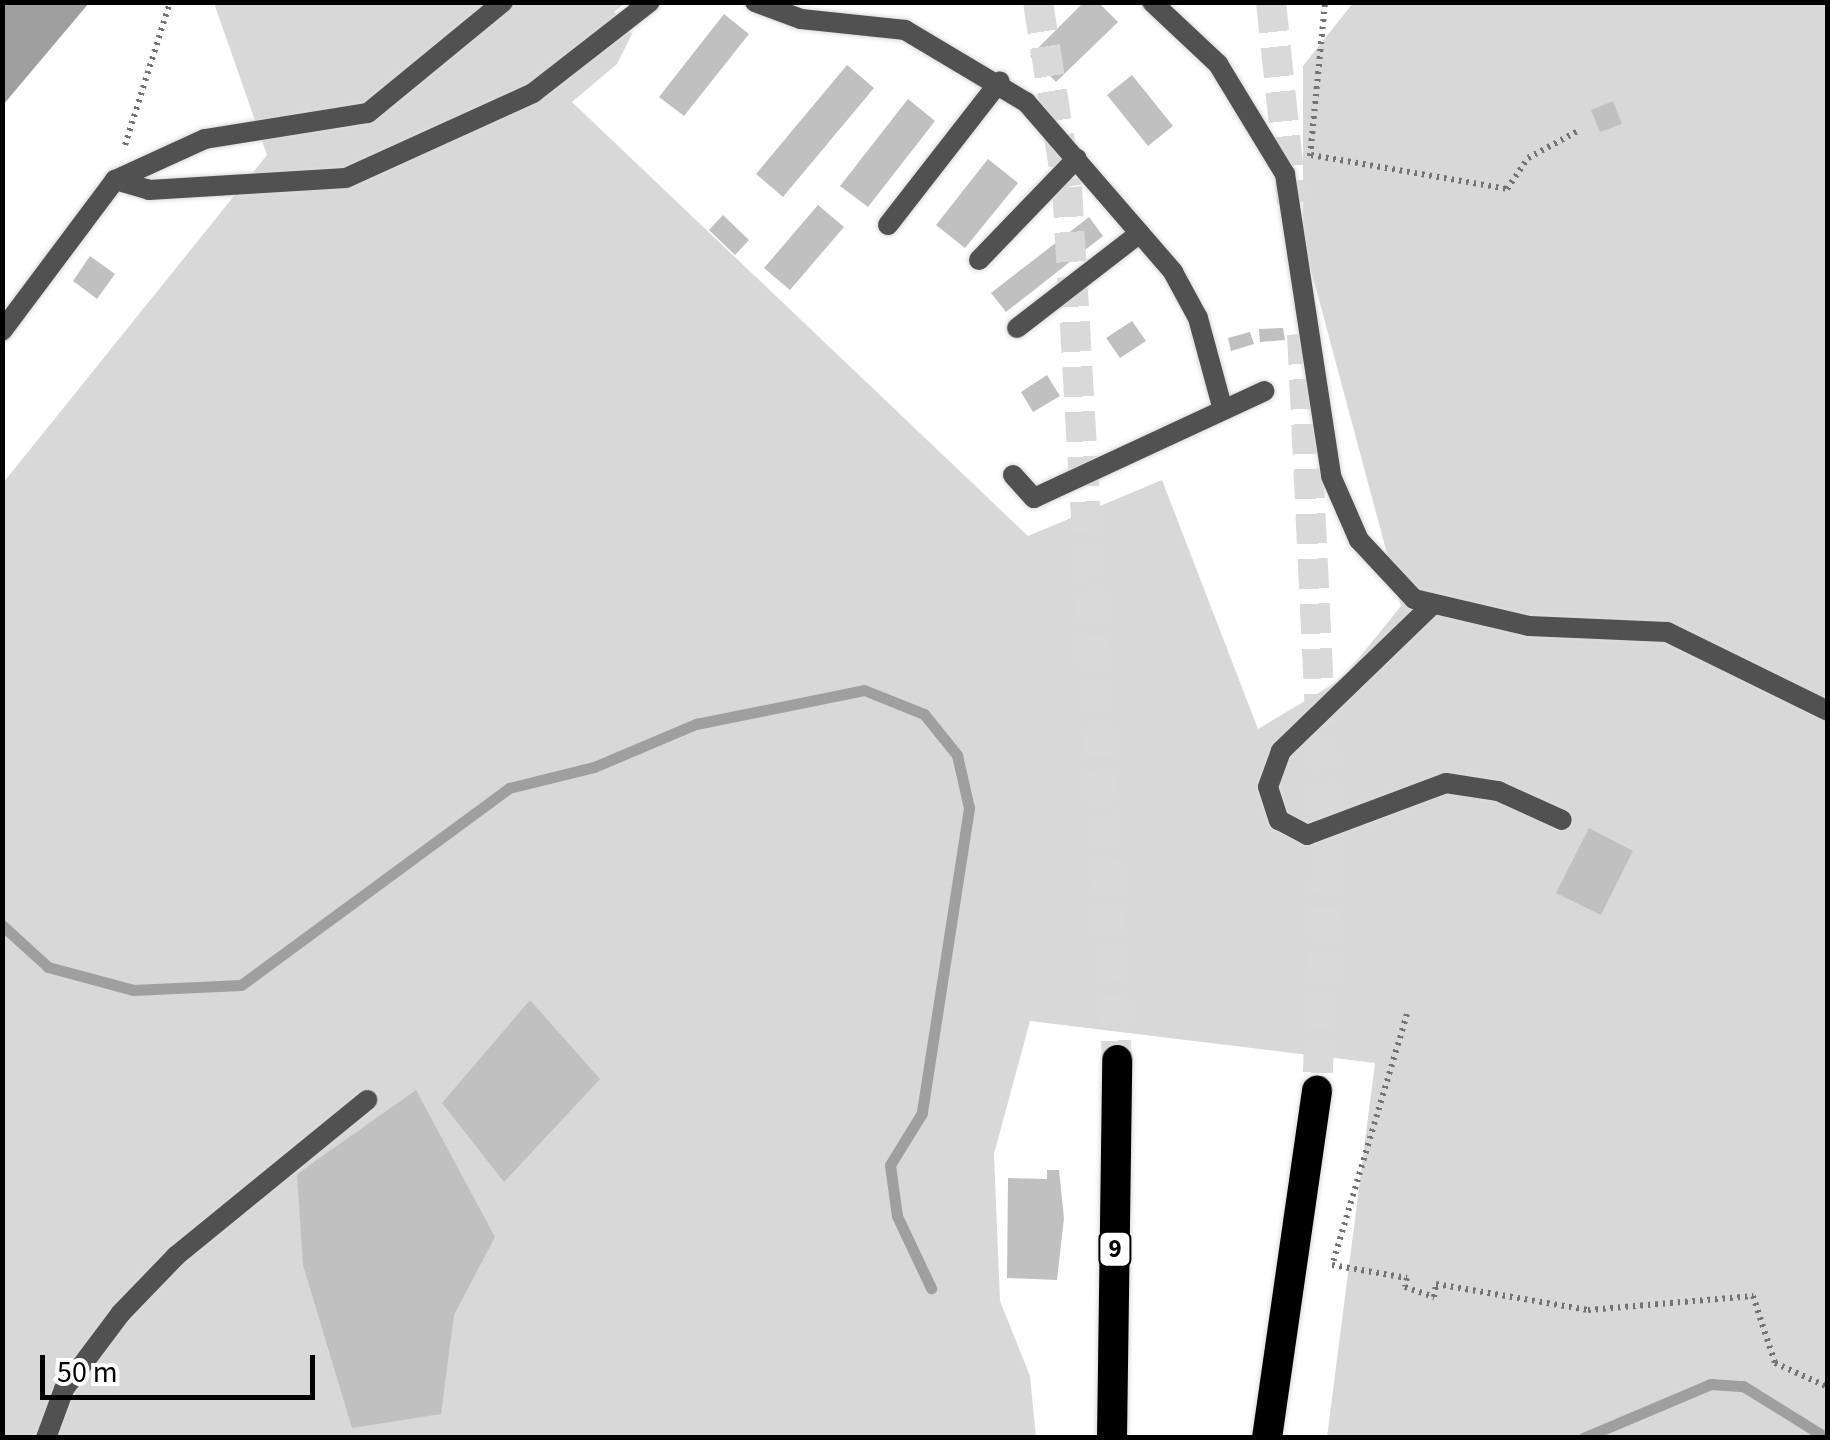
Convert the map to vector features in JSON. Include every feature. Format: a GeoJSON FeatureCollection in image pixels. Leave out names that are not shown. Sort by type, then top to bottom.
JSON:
{"type":"FeatureCollection","features":[{"type":"Feature","properties":{"kind":"highway","name":"9"},"geometry":{"type":"LineString","coordinates":[[1112,1438],[1117,1060]]}},
{"type":"Feature","properties":{"kind":"highway"},"geometry":{"type":"LineString","coordinates":[[1267,1438],[1317,1090]]}},
{"type":"Feature","properties":{"kind":"lane"},"geometry":{"type":"LineString","coordinates":[[2,331],[116,180],[205,139],[368,113],[503,2]]}},
{"type":"Feature","properties":{"kind":"lane"},"geometry":{"type":"LineString","coordinates":[[116,180],[149,190],[346,178],[533,93],[650,2]]}},
{"type":"Feature","properties":{"kind":"lane"},"geometry":{"type":"LineString","coordinates":[[755,2],[801,19],[905,30],[1000,81],[1077,158],[1188,295],[1223,410]]}},
{"type":"Feature","properties":{"kind":"lane"},"geometry":{"type":"LineString","coordinates":[[1152,2],[1218,64],[1285,174],[1341,509],[1359,540],[1431,606],[1528,626],[1667,632],[1828,711]]}},
{"type":"Feature","properties":{"kind":"lane"},"geometry":{"type":"LineString","coordinates":[[888,224],[1000,81]]}},
{"type":"Feature","properties":{"kind":"lane"},"geometry":{"type":"LineString","coordinates":[[979,260],[1077,158]]}},
{"type":"Feature","properties":{"kind":"lane"},"geometry":{"type":"LineString","coordinates":[[1017,328],[1140,233]]}},
{"type":"Feature","properties":{"kind":"lane"},"geometry":{"type":"LineString","coordinates":[[1014,474],[1034,498],[1264,391]]}},
{"type":"Feature","properties":{"kind":"lane"},"geometry":{"type":"LineString","coordinates":[[1431,606],[1280,751],[1269,804],[1307,835],[1446,783],[1498,792],[1562,820]]}},
{"type":"Feature","properties":{"kind":"lane"},"geometry":{"type":"LineString","coordinates":[[46,1438],[64,1390],[121,1313],[176,1256],[367,1100]]}},
{"type":"Feature","properties":{"kind":"path"},"geometry":{"type":"LineString","coordinates":[[116,180],[170,2]]}},
{"type":"Feature","properties":{"kind":"path"},"geometry":{"type":"LineString","coordinates":[[1311,155],[1324,2]]}},
{"type":"Feature","properties":{"kind":"path"},"geometry":{"type":"LineString","coordinates":[[1285,174],[1311,155],[1507,189],[1528,158],[1578,131]]}},
{"type":"Feature","properties":{"kind":"path"},"geometry":{"type":"LineString","coordinates":[[1408,1014],[1332,1265],[1407,1278],[1405,1286],[1434,1297],[1436,1284],[1588,1310],[1753,1296],[1775,1363],[1828,1387]]}},
{"type":"Feature","properties":{"kind":"shaded area"},"geometry":{"type":"Polygon","coordinates":[[[2,3],[89,3],[3,105],[2,3]]]}},
{"type":"Feature","properties":{"kind":"shaded area"},"geometry":{"type":"Polygon","coordinates":[[[214,3],[625,3],[614,12],[632,34],[617,64],[572,102],[1028,536],[1162,480],[1258,729],[1342,679],[1401,606],[1303,240],[1303,66],[1353,3],[1827,3],[1827,1437],[1327,1437],[1375,1063],[1030,1021],[994,1154],[1000,1301],[1030,1376],[1036,1437],[3,1438],[3,483],[267,155],[214,3]]]}},
{"type":"Feature","properties":{"kind":"building"},"geometry":{"type":"Polygon","coordinates":[[[1084,2],[1098,2],[1118,22],[1056,82],[1030,56],[1084,2]]]}},
{"type":"Feature","properties":{"kind":"building"},"geometry":{"type":"Polygon","coordinates":[[[724,14],[749,34],[684,116],[659,97],[724,14]]]}},
{"type":"Feature","properties":{"kind":"building"},"geometry":{"type":"Polygon","coordinates":[[[847,65],[874,88],[783,197],[756,174],[847,65]]]}},
{"type":"Feature","properties":{"kind":"building"},"geometry":{"type":"Polygon","coordinates":[[[1132,75],[1173,126],[1148,146],[1107,95],[1132,75]]]}},
{"type":"Feature","properties":{"kind":"building"},"geometry":{"type":"Polygon","coordinates":[[[908,99],[935,121],[868,207],[840,186],[908,99]]]}},
{"type":"Feature","properties":{"kind":"building"},"geometry":{"type":"Polygon","coordinates":[[[1613,101],[1622,124],[1600,132],[1591,110],[1613,101]]]}},
{"type":"Feature","properties":{"kind":"building"},"geometry":{"type":"Polygon","coordinates":[[[988,159],[1018,183],[965,248],[936,225],[988,159]]]}},
{"type":"Feature","properties":{"kind":"building"},"geometry":{"type":"Polygon","coordinates":[[[818,205],[844,227],[790,290],[764,268],[818,205]]]}},
{"type":"Feature","properties":{"kind":"building"},"geometry":{"type":"Polygon","coordinates":[[[723,215],[749,240],[735,255],[709,230],[723,215]]]}},
{"type":"Feature","properties":{"kind":"building"},"geometry":{"type":"Polygon","coordinates":[[[1089,217],[1103,236],[1006,312],[991,293],[1089,217]]]}},
{"type":"Feature","properties":{"kind":"building"},"geometry":{"type":"Polygon","coordinates":[[[90,256],[115,274],[97,299],[73,281],[90,256]]]}},
{"type":"Feature","properties":{"kind":"building"},"geometry":{"type":"Polygon","coordinates":[[[1132,321],[1146,341],[1120,358],[1106,338],[1132,321]]]}},
{"type":"Feature","properties":{"kind":"building"},"geometry":{"type":"Polygon","coordinates":[[[1283,328],[1285,340],[1260,342],[1259,329],[1283,328]]]}},
{"type":"Feature","properties":{"kind":"building"},"geometry":{"type":"Polygon","coordinates":[[[1250,332],[1254,344],[1231,351],[1228,338],[1250,332]]]}},
{"type":"Feature","properties":{"kind":"building"},"geometry":{"type":"Polygon","coordinates":[[[1047,375],[1060,396],[1033,412],[1021,392],[1047,375]]]}},
{"type":"Feature","properties":{"kind":"building"},"geometry":{"type":"Polygon","coordinates":[[[1589,828],[1633,851],[1601,915],[1556,893],[1589,828]]]}},
{"type":"Feature","properties":{"kind":"building"},"geometry":{"type":"Polygon","coordinates":[[[530,1000],[600,1079],[504,1182],[442,1103],[530,1000]]]}},
{"type":"Feature","properties":{"kind":"building"},"geometry":{"type":"Polygon","coordinates":[[[416,1090],[495,1237],[454,1315],[441,1414],[352,1428],[303,1265],[297,1174],[416,1090]]]}},
{"type":"Feature","properties":{"kind":"building"},"geometry":{"type":"Polygon","coordinates":[[[1047,1170],[1059,1170],[1064,1218],[1057,1280],[1007,1278],[1008,1178],[1047,1179],[1047,1170]]]}},
{"type":"Feature","properties":{"kind":"waterway"},"geometry":{"type":"LineString","coordinates":[[2,925],[48,967],[133,990],[241,985],[509,788],[594,767],[696,724],[864,690],[924,714],[957,755],[969,808],[922,1113],[890,1165],[897,1216],[931,1288]]}},
{"type":"Feature","properties":{"kind":"waterway"},"geometry":{"type":"LineString","coordinates":[[1583,1438],[1711,1384],[1743,1386],[1827,1438]]}},
{"type":"Feature","properties":{"kind":"tunnel"},"geometry":{"type":"LineString","coordinates":[[1038,2],[1067,187],[1117,1060]]}},
{"type":"Feature","properties":{"kind":"tunnel"},"geometry":{"type":"LineString","coordinates":[[1271,2],[1292,203]]}},
{"type":"Feature","properties":{"kind":"tunnel"},"geometry":{"type":"LineString","coordinates":[[1302,334],[1327,863],[1317,1091]]}}]}
